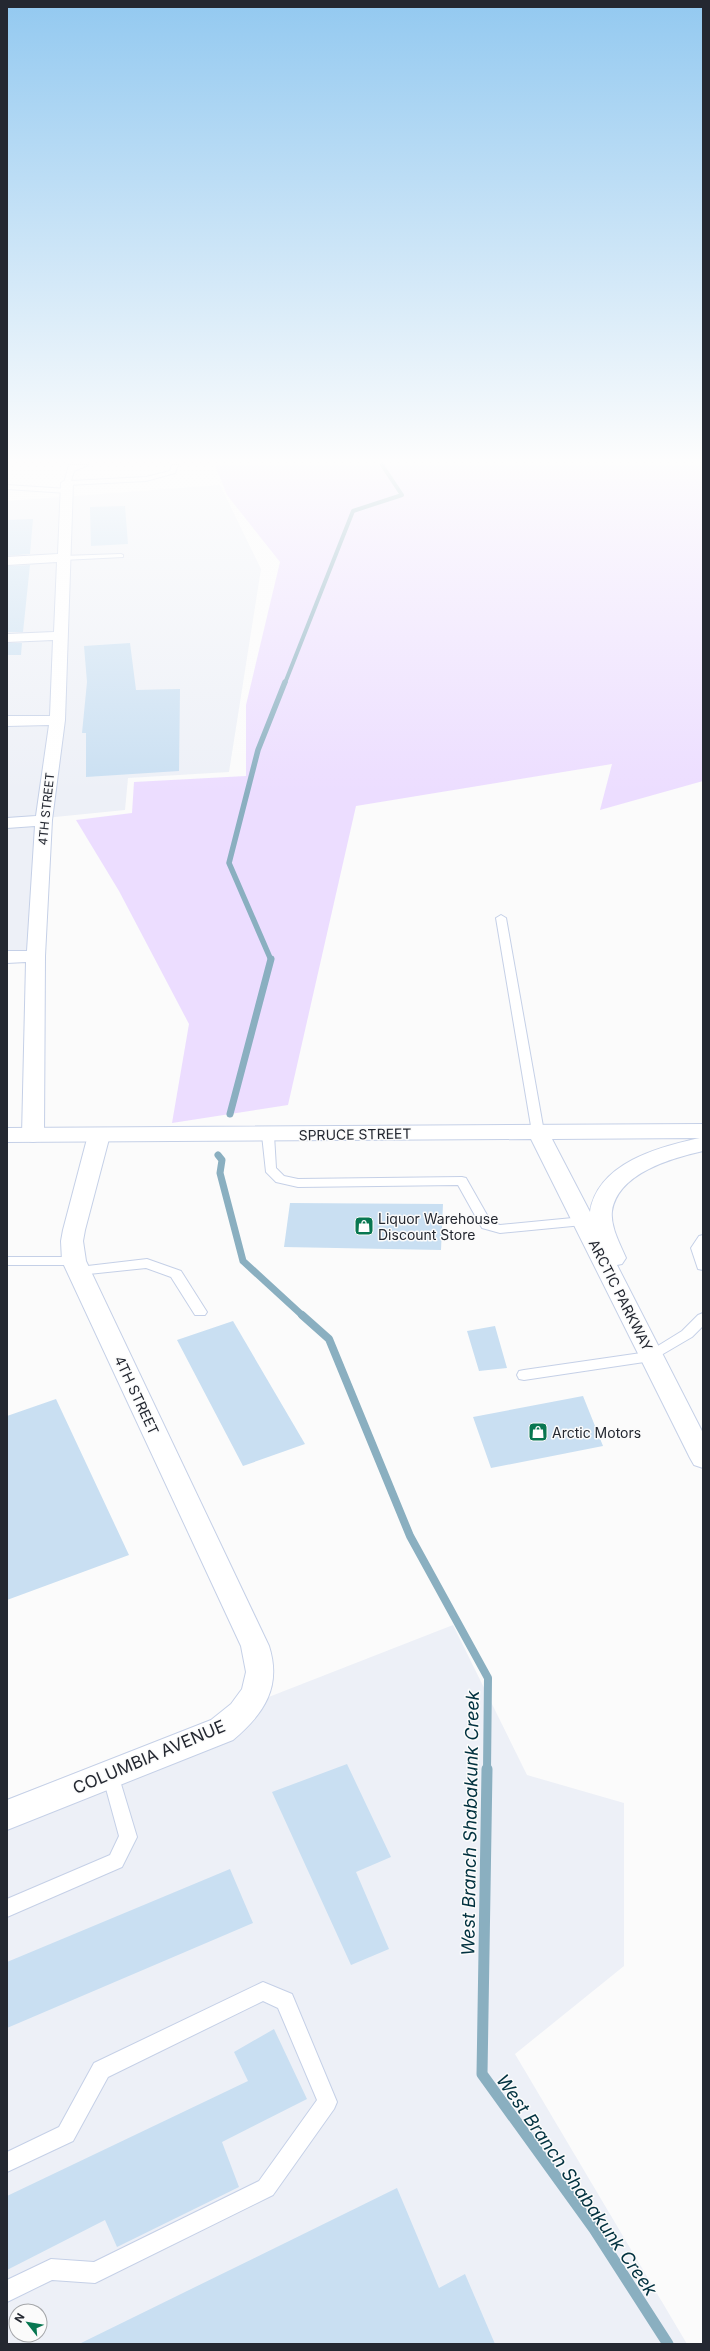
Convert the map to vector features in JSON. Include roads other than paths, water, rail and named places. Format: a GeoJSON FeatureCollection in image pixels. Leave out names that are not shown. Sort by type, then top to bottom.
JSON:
{"type":"FeatureCollection","features":[{"type":"Feature","properties":{"kind":"street","name":"4TH STREET"},"geometry":{"type":"LineString","coordinates":[[33,1135],[36,956],[44,820],[57,720],[62,575]]}},
{"type":"Feature","properties":{"kind":"street"},"geometry":{"type":"LineString","coordinates":[[7,638],[60,636]]}},
{"type":"Feature","properties":{"kind":"street"},"geometry":{"type":"LineString","coordinates":[[7,722],[57,720]]}},
{"type":"Feature","properties":{"kind":"street"},"geometry":{"type":"LineString","coordinates":[[7,822],[44,820]]}},
{"type":"Feature","properties":{"kind":"street"},"geometry":{"type":"LineString","coordinates":[[7,957],[36,956]]}},
{"type":"Feature","properties":{"kind":"street","name":"SPRUCE STREET"},"geometry":{"type":"LineString","coordinates":[[7,1135],[268,1135],[703,1131]]}},
{"type":"Feature","properties":{"kind":"street","name":"ARCTIC PARKWAY"},"geometry":{"type":"LineString","coordinates":[[538,1132],[703,1458]]}},
{"type":"Feature","properties":{"kind":"street","name":"4TH STREET"},"geometry":{"type":"LineString","coordinates":[[99,1135],[72,1241],[77,1266],[255,1646]]}},
{"type":"Feature","properties":{"kind":"street"},"geometry":{"type":"LineString","coordinates":[[651,1356],[612,1254],[601,1212],[604,1199],[615,1185],[630,1171],[652,1158],[703,1144]]}},
{"type":"Feature","properties":{"kind":"street","name":"COLUMBIA AVENUE"},"geometry":{"type":"LineString","coordinates":[[7,1815],[222,1730],[242,1716],[255,1696],[261,1674],[255,1646]]}},
{"type":"Feature","properties":{"kind":"lane"},"geometry":{"type":"LineString","coordinates":[[501,918],[538,1132]]}},
{"type":"Feature","properties":{"kind":"lane"},"geometry":{"type":"LineString","coordinates":[[268,1135],[270,1169],[280,1180],[298,1183],[462,1181],[486,1225],[500,1229],[583,1221]]}},
{"type":"Feature","properties":{"kind":"lane"},"geometry":{"type":"LineString","coordinates":[[703,1239],[697,1248],[703,1266]]}},
{"type":"Feature","properties":{"kind":"lane"},"geometry":{"type":"LineString","coordinates":[[7,1261],[77,1266],[147,1263],[176,1274],[200,1312]]}},
{"type":"Feature","properties":{"kind":"lane"},"geometry":{"type":"LineString","coordinates":[[524,1375],[651,1356],[687,1334],[703,1318]]}},
{"type":"Feature","properties":{"kind":"lane"},"geometry":{"type":"LineString","coordinates":[[7,1908],[116,1860],[128,1837],[110,1774]]}},
{"type":"Feature","properties":{"kind":"lane"},"geometry":{"type":"LineString","coordinates":[[7,2162],[66,2134],[101,2070],[263,1991],[285,2001],[327,2102],[266,2188],[95,2273],[51,2269],[7,2291]]}},
{"type":"Feature","properties":{"kind":"waterway","name":"West Branch Shabakunk Creek"},"geometry":{"type":"LineString","coordinates":[[285,683],[328,575]]}},
{"type":"Feature","properties":{"kind":"waterway","name":"West Branch Shabakunk Creek"},"geometry":{"type":"LineString","coordinates":[[271,960],[229,863],[258,750],[285,682]]}},
{"type":"Feature","properties":{"kind":"waterway","name":"West Branch Shabakunk Creek"},"geometry":{"type":"LineString","coordinates":[[230,1114],[271,960]]}},
{"type":"Feature","properties":{"kind":"waterway","name":"West Branch Shabakunk Creek"},"geometry":{"type":"LineString","coordinates":[[218,1155],[222,1160],[220,1173],[243,1261],[303,1316]]}},
{"type":"Feature","properties":{"kind":"waterway","name":"West Branch Shabakunk Creek"},"geometry":{"type":"LineString","coordinates":[[302,1315],[329,1339],[410,1536],[488,1678],[487,1770]]}},
{"type":"Feature","properties":{"kind":"waterway","name":"West Branch Shabakunk Creek"},"geometry":{"type":"LineString","coordinates":[[487,1769],[482,2074],[594,2229],[668,2344]]}},
{"type":"Feature","properties":{"kind":"place","name":"Liquor Warehouse Discount Store"},"geometry":{"type":"Point","coordinates":[364,1226]}},
{"type":"Feature","properties":{"kind":"place","name":"Arctic Motors"},"geometry":{"type":"Point","coordinates":[538,1432]}}]}
